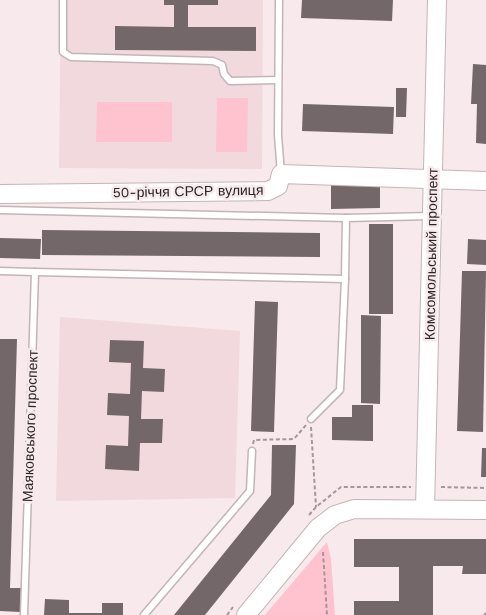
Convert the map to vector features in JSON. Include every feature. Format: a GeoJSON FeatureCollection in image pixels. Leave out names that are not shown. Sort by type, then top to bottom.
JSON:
{"type":"FeatureCollection","features":[{"type":"Feature","properties":{"kind":"street","name":"Комсомольський проспект"},"geometry":{"type":"LineString","coordinates":[[425,509],[437,0]]}},
{"type":"Feature","properties":{"kind":"street","name":"50-річчя СРСР вулиця"},"geometry":{"type":"LineString","coordinates":[[0,194],[268,191],[278,186],[281,174],[486,181]]}},
{"type":"Feature","properties":{"kind":"street"},"geometry":{"type":"LineString","coordinates":[[246,615],[318,528],[335,515],[354,509],[486,510]]}},
{"type":"Feature","properties":{"kind":"lane"},"geometry":{"type":"LineString","coordinates":[[63,0],[63,52],[72,57],[213,61],[222,66],[224,74],[230,81],[278,80]]}},
{"type":"Feature","properties":{"kind":"lane"},"geometry":{"type":"LineString","coordinates":[[279,0],[278,135],[281,174]]}},
{"type":"Feature","properties":{"kind":"lane"},"geometry":{"type":"LineString","coordinates":[[0,210],[346,218],[432,216]]}},
{"type":"Feature","properties":{"kind":"lane"},"geometry":{"type":"LineString","coordinates":[[311,419],[340,390],[346,218]]}},
{"type":"Feature","properties":{"kind":"lane"},"geometry":{"type":"LineString","coordinates":[[0,271],[345,279]]}},
{"type":"Feature","properties":{"kind":"lane","name":"Маяковського проспект"},"geometry":{"type":"LineString","coordinates":[[24,615],[36,272]]}},
{"type":"Feature","properties":{"kind":"lane"},"geometry":{"type":"LineString","coordinates":[[144,615],[250,491],[252,451]]}},
{"type":"Feature","properties":{"kind":"path"},"geometry":{"type":"LineString","coordinates":[[252,451],[254,440],[294,439],[311,419]]}},
{"type":"Feature","properties":{"kind":"path"},"geometry":{"type":"LineString","coordinates":[[311,419],[316,507]]}},
{"type":"Feature","properties":{"kind":"path"},"geometry":{"type":"LineString","coordinates":[[323,552],[327,615]]}},
{"type":"Feature","properties":{"kind":"shaded area"},"geometry":{"type":"Polygon","coordinates":[[[61,0],[263,0],[262,169],[59,168],[61,0]]]}},
{"type":"Feature","properties":{"kind":"shaded area"},"geometry":{"type":"Polygon","coordinates":[[[217,98],[248,98],[247,152],[216,152],[217,98]]]}},
{"type":"Feature","properties":{"kind":"shaded area"},"geometry":{"type":"Polygon","coordinates":[[[97,102],[172,102],[172,142],[96,142],[97,102]]]}},
{"type":"Feature","properties":{"kind":"shaded area"},"geometry":{"type":"Polygon","coordinates":[[[60,317],[240,331],[235,498],[56,501],[60,317]]]}},
{"type":"Feature","properties":{"kind":"shaded area"},"geometry":{"type":"Polygon","coordinates":[[[327,542],[331,559],[335,615],[265,615],[327,542]]]}},
{"type":"Feature","properties":{"kind":"building"},"geometry":{"type":"Polygon","coordinates":[[[164,0],[218,0],[218,5],[188,5],[188,27],[256,27],[256,51],[115,50],[115,26],[174,27],[174,5],[164,5],[164,0]]]}},
{"type":"Feature","properties":{"kind":"building"},"geometry":{"type":"Polygon","coordinates":[[[302,0],[393,0],[392,21],[301,18],[302,0]]]}},
{"type":"Feature","properties":{"kind":"building"},"geometry":{"type":"Polygon","coordinates":[[[473,64],[486,65],[486,144],[476,143],[477,104],[471,104],[473,64]]]}},
{"type":"Feature","properties":{"kind":"building"},"geometry":{"type":"Polygon","coordinates":[[[396,88],[407,88],[406,117],[396,117],[396,88]]]}},
{"type":"Feature","properties":{"kind":"building"},"geometry":{"type":"Polygon","coordinates":[[[303,104],[394,107],[393,134],[302,131],[303,104]]]}},
{"type":"Feature","properties":{"kind":"building"},"geometry":{"type":"Polygon","coordinates":[[[331,185],[380,185],[380,208],[331,209],[331,185]]]}},
{"type":"Feature","properties":{"kind":"building"},"geometry":{"type":"Polygon","coordinates":[[[369,224],[393,224],[393,314],[369,314],[369,224]]]}},
{"type":"Feature","properties":{"kind":"building"},"geometry":{"type":"Polygon","coordinates":[[[42,230],[320,233],[320,257],[42,255],[42,230]]]}},
{"type":"Feature","properties":{"kind":"building"},"geometry":{"type":"Polygon","coordinates":[[[0,238],[41,239],[40,259],[0,258],[0,238]]]}},
{"type":"Feature","properties":{"kind":"building"},"geometry":{"type":"Polygon","coordinates":[[[468,239],[486,240],[486,265],[467,264],[468,239]]]}},
{"type":"Feature","properties":{"kind":"building"},"geometry":{"type":"Polygon","coordinates":[[[462,271],[486,271],[483,432],[457,431],[462,271]]]}},
{"type":"Feature","properties":{"kind":"building"},"geometry":{"type":"Polygon","coordinates":[[[255,301],[278,302],[274,432],[251,431],[255,301]]]}},
{"type":"Feature","properties":{"kind":"building"},"geometry":{"type":"Polygon","coordinates":[[[361,315],[381,316],[380,404],[361,403],[361,315]]]}},
{"type":"Feature","properties":{"kind":"building"},"geometry":{"type":"Polygon","coordinates":[[[0,339],[17,339],[10,588],[21,588],[20,612],[0,611],[0,339]]]}},
{"type":"Feature","properties":{"kind":"building"},"geometry":{"type":"Polygon","coordinates":[[[110,340],[144,341],[143,368],[165,369],[164,392],[142,391],[141,419],[163,419],[162,443],[140,443],[139,471],[105,469],[106,445],[128,446],[129,416],[107,415],[108,393],[130,394],[131,363],[109,362],[110,340]]]}},
{"type":"Feature","properties":{"kind":"building"},"geometry":{"type":"Polygon","coordinates":[[[352,405],[373,405],[373,441],[332,440],[332,417],[352,417],[352,405]]]}},
{"type":"Feature","properties":{"kind":"building"},"geometry":{"type":"Polygon","coordinates":[[[272,445],[296,445],[294,504],[205,615],[174,615],[271,495],[272,445]]]}},
{"type":"Feature","properties":{"kind":"building"},"geometry":{"type":"Polygon","coordinates":[[[482,448],[486,448],[486,477],[481,477],[482,448]]]}},
{"type":"Feature","properties":{"kind":"building"},"geometry":{"type":"Polygon","coordinates":[[[354,539],[486,539],[486,574],[462,574],[463,566],[433,566],[433,615],[354,615],[354,601],[399,601],[399,567],[354,567],[354,539]]]}},
{"type":"Feature","properties":{"kind":"building"},"geometry":{"type":"Polygon","coordinates":[[[45,599],[69,600],[69,613],[102,613],[102,603],[123,603],[123,615],[44,615],[45,599]]]}}]}
